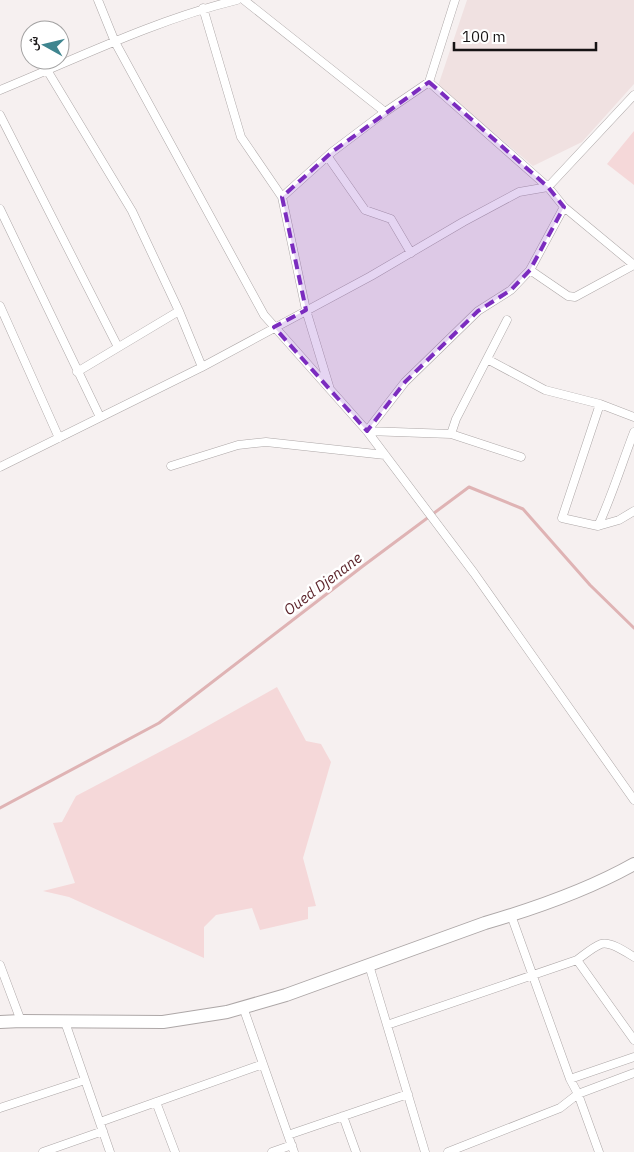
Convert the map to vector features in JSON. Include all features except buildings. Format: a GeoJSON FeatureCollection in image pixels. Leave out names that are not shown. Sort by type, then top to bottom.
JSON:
{"type":"FeatureCollection","features":[{"type":"Feature","properties":{"kind":"main road"},"geometry":{"type":"LineString","coordinates":[[0,1022],[163,1022],[227,1012],[286,995],[586,888],[634,864]]}},
{"type":"Feature","properties":{"kind":"street"},"geometry":{"type":"LineString","coordinates":[[98,0],[114,42],[264,315],[367,431],[491,597],[634,800]]}},
{"type":"Feature","properties":{"kind":"street"},"geometry":{"type":"LineString","coordinates":[[70,60],[203,8],[237,0]]}},
{"type":"Feature","properties":{"kind":"street"},"geometry":{"type":"LineString","coordinates":[[244,0],[385,112]]}},
{"type":"Feature","properties":{"kind":"street"},"geometry":{"type":"LineString","coordinates":[[282,197],[328,157],[385,112],[429,82],[455,0]]}},
{"type":"Feature","properties":{"kind":"street"},"geometry":{"type":"LineString","coordinates":[[203,8],[241,138],[282,197],[306,310],[329,389]]}},
{"type":"Feature","properties":{"kind":"street"},"geometry":{"type":"LineString","coordinates":[[0,90],[47,70],[132,211],[179,311],[202,367]]}},
{"type":"Feature","properties":{"kind":"street"},"geometry":{"type":"LineString","coordinates":[[429,82],[548,187],[564,207],[634,265],[575,297],[568,296],[530,270]]}},
{"type":"Feature","properties":{"kind":"street"},"geometry":{"type":"LineString","coordinates":[[1,465],[202,367],[371,276],[463,222],[519,192],[548,187],[634,95]]}},
{"type":"Feature","properties":{"kind":"street"},"geometry":{"type":"LineString","coordinates":[[0,114],[118,347]]}},
{"type":"Feature","properties":{"kind":"street"},"geometry":{"type":"LineString","coordinates":[[328,157],[365,210],[391,219],[411,252]]}},
{"type":"Feature","properties":{"kind":"street"},"geometry":{"type":"LineString","coordinates":[[367,431],[405,382],[478,311],[511,290],[530,270],[564,207]]}},
{"type":"Feature","properties":{"kind":"street"},"geometry":{"type":"LineString","coordinates":[[0,209],[100,417]]}},
{"type":"Feature","properties":{"kind":"street"},"geometry":{"type":"LineString","coordinates":[[0,306],[59,438]]}},
{"type":"Feature","properties":{"kind":"street"},"geometry":{"type":"LineString","coordinates":[[77,372],[179,311]]}},
{"type":"Feature","properties":{"kind":"street"},"geometry":{"type":"LineString","coordinates":[[451,434],[456,419],[507,320]]}},
{"type":"Feature","properties":{"kind":"street"},"geometry":{"type":"LineString","coordinates":[[487,359],[545,390],[600,404],[634,417]]}},
{"type":"Feature","properties":{"kind":"street"},"geometry":{"type":"LineString","coordinates":[[600,404],[562,518],[598,526],[618,520],[634,511]]}},
{"type":"Feature","properties":{"kind":"street"},"geometry":{"type":"LineString","coordinates":[[367,431],[451,434],[521,458]]}},
{"type":"Feature","properties":{"kind":"street"},"geometry":{"type":"LineString","coordinates":[[598,526],[607,508],[616,478],[634,432]]}},
{"type":"Feature","properties":{"kind":"street"},"geometry":{"type":"LineString","coordinates":[[171,466],[238,445],[266,442],[384,455]]}},
{"type":"Feature","properties":{"kind":"street"},"geometry":{"type":"LineString","coordinates":[[511,915],[570,1079],[578,1094],[599,1152]]}},
{"type":"Feature","properties":{"kind":"street"},"geometry":{"type":"LineString","coordinates":[[387,1025],[578,960],[601,944],[615,947],[634,957]]}},
{"type":"Feature","properties":{"kind":"street"},"geometry":{"type":"LineString","coordinates":[[578,960],[634,1040]]}},
{"type":"Feature","properties":{"kind":"street"},"geometry":{"type":"LineString","coordinates":[[369,964],[425,1152]]}},
{"type":"Feature","properties":{"kind":"street"},"geometry":{"type":"LineString","coordinates":[[0,965],[21,1021]]}},
{"type":"Feature","properties":{"kind":"street"},"geometry":{"type":"LineString","coordinates":[[243,1007],[293,1148],[272,1152]]}},
{"type":"Feature","properties":{"kind":"street"},"geometry":{"type":"LineString","coordinates":[[65,1022],[110,1152]]}},
{"type":"Feature","properties":{"kind":"street"},"geometry":{"type":"LineString","coordinates":[[570,1079],[634,1057]]}},
{"type":"Feature","properties":{"kind":"street"},"geometry":{"type":"LineString","coordinates":[[100,1122],[263,1064]]}},
{"type":"Feature","properties":{"kind":"street"},"geometry":{"type":"LineString","coordinates":[[450,1152],[560,1108],[578,1094],[634,1073]]}},
{"type":"Feature","properties":{"kind":"street"},"geometry":{"type":"LineString","coordinates":[[0,1108],[85,1080]]}},
{"type":"Feature","properties":{"kind":"street"},"geometry":{"type":"LineString","coordinates":[[288,1135],[408,1094]]}},
{"type":"Feature","properties":{"kind":"street"},"geometry":{"type":"LineString","coordinates":[[156,1102],[175,1152]]}},
{"type":"Feature","properties":{"kind":"street"},"geometry":{"type":"LineString","coordinates":[[343,1116],[356,1152]]}},
{"type":"Feature","properties":{"kind":"street"},"geometry":{"type":"LineString","coordinates":[[43,1152],[103,1131]]}},
{"type":"Feature","properties":{"kind":"highlighted area"},"geometry":{"type":"Polygon","coordinates":[[[429,82],[548,187],[564,207],[530,270],[511,290],[478,311],[405,382],[367,431],[274,327],[306,310],[282,197],[332,152],[429,82]]]}},
{"type":"Feature","properties":{"kind":"shaded area"},"geometry":{"type":"Polygon","coordinates":[[[467,0],[634,0],[634,84],[582,142],[533,166],[438,86],[467,0]]]}},
{"type":"Feature","properties":{"kind":"shaded area"},"geometry":{"type":"Polygon","coordinates":[[[634,131],[634,185],[607,164],[634,131]]]}},
{"type":"Feature","properties":{"kind":"shaded area"},"geometry":{"type":"Polygon","coordinates":[[[277,687],[306,741],[321,744],[331,762],[303,858],[316,906],[308,907],[308,919],[260,930],[252,908],[216,915],[204,927],[204,958],[69,897],[43,891],[75,883],[53,823],[62,822],[76,796],[188,737],[277,687]]]}},
{"type":"Feature","properties":{"kind":"waterway","name":"Oued Djenane"},"geometry":{"type":"LineString","coordinates":[[0,808],[159,723],[469,487],[523,509],[590,585],[634,628]]}}]}
